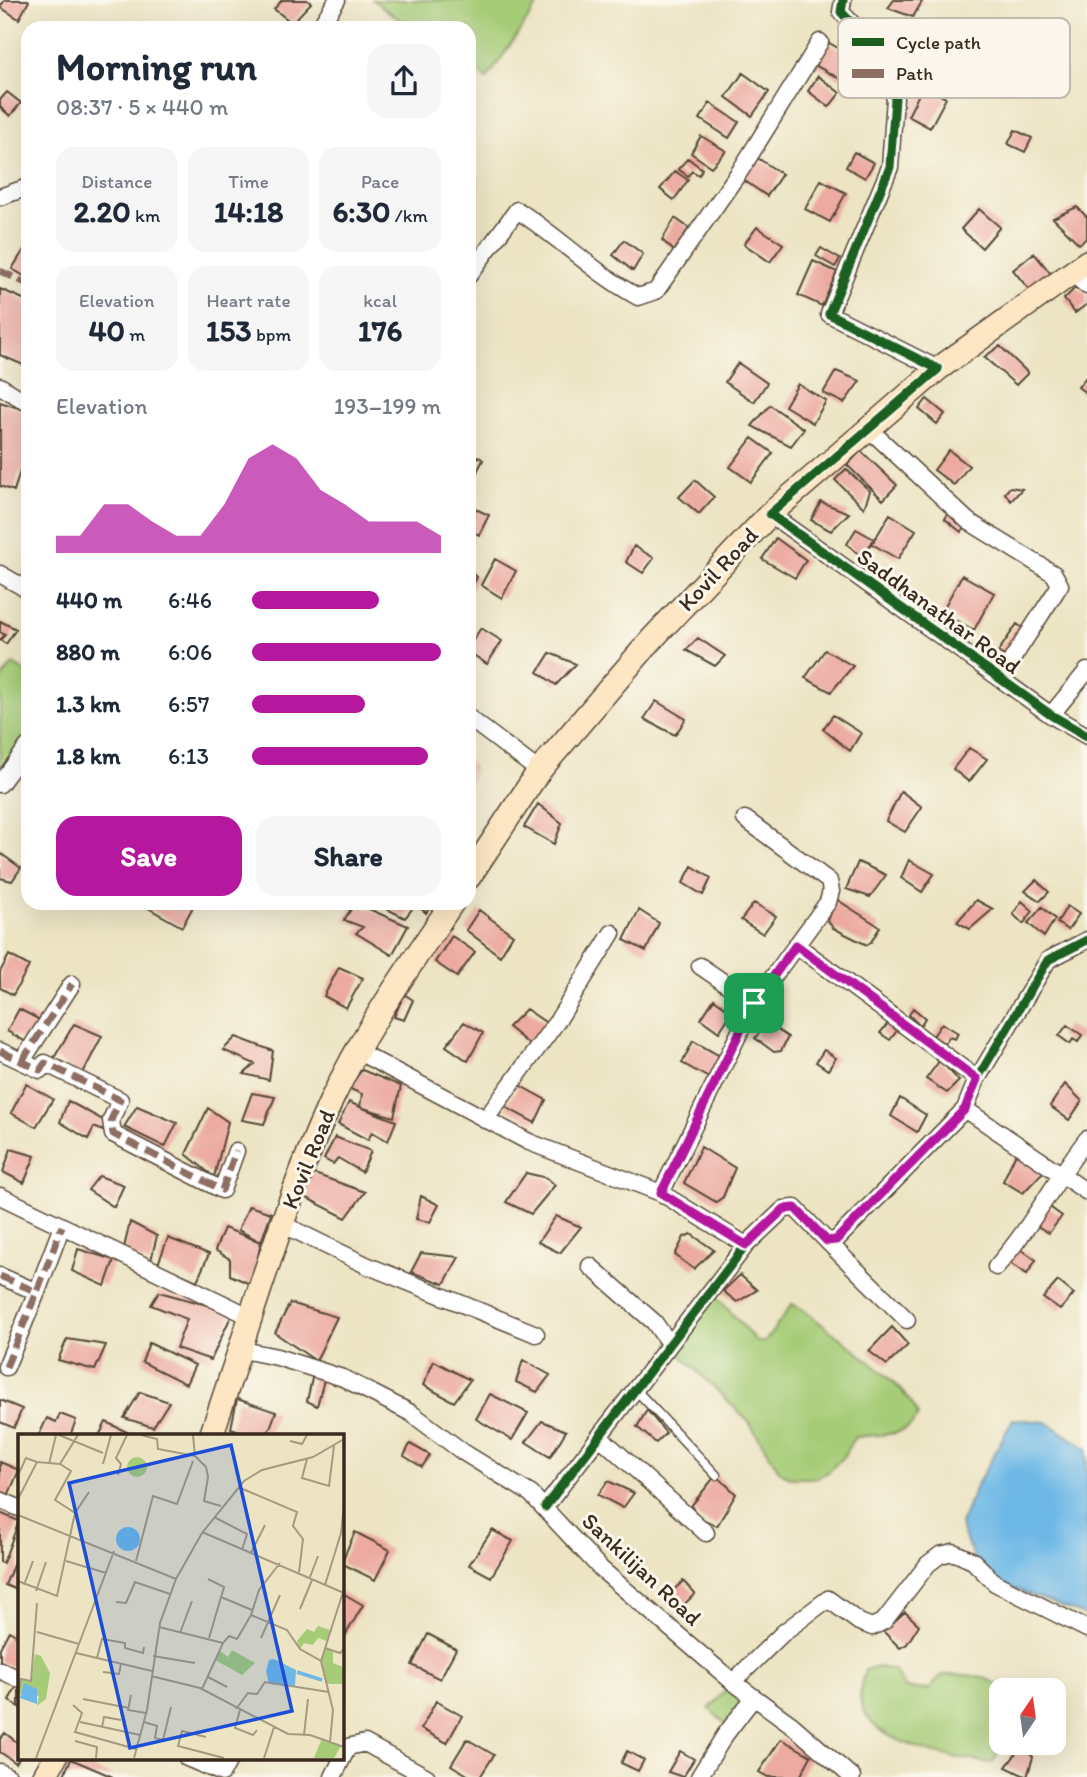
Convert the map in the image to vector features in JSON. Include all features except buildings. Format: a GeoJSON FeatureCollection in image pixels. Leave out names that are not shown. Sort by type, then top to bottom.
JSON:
{"type":"FeatureCollection","features":[{"type":"Feature","properties":{"kind":"street"},"geometry":{"type":"LineString","coordinates":[[324,21],[337,0]]}},
{"type":"Feature","properties":{"kind":"street"},"geometry":{"type":"LineString","coordinates":[[825,0],[842,6]]}},
{"type":"Feature","properties":{"kind":"street"},"geometry":{"type":"LineString","coordinates":[[476,266],[517,210],[557,236],[610,281],[638,297],[656,291],[740,171],[820,42]]}},
{"type":"Feature","properties":{"kind":"street"},"geometry":{"type":"LineString","coordinates":[[770,514],[938,369],[829,314],[890,167],[895,98]]}},
{"type":"Feature","properties":{"kind":"street"},"geometry":{"type":"LineString","coordinates":[[0,197],[21,190]]}},
{"type":"Feature","properties":{"kind":"street","name":"Kovil Road"},"geometry":{"type":"LineString","coordinates":[[476,852],[539,771],[652,639],[770,514],[938,369],[1082,274]]}},
{"type":"Feature","properties":{"kind":"street"},"geometry":{"type":"LineString","coordinates":[[0,386],[21,399]]}},
{"type":"Feature","properties":{"kind":"street"},"geometry":{"type":"LineString","coordinates":[[870,430],[968,521],[1054,574],[1060,585],[1000,678]]}},
{"type":"Feature","properties":{"kind":"street","name":"Saddhanathar Road"},"geometry":{"type":"LineString","coordinates":[[770,514],[1051,715],[1087,736]]}},
{"type":"Feature","properties":{"kind":"street"},"geometry":{"type":"LineString","coordinates":[[0,575],[21,586]]}},
{"type":"Feature","properties":{"kind":"street"},"geometry":{"type":"LineString","coordinates":[[1051,715],[1087,671]]}},
{"type":"Feature","properties":{"kind":"street"},"geometry":{"type":"LineString","coordinates":[[476,724],[539,771]]}},
{"type":"Feature","properties":{"kind":"street"},"geometry":{"type":"LineString","coordinates":[[0,784],[21,756]]}},
{"type":"Feature","properties":{"kind":"street"},"geometry":{"type":"LineString","coordinates":[[661,1193],[754,1003],[828,902],[831,891],[829,881],[745,819]]}},
{"type":"Feature","properties":{"kind":"street","name":"Kovil Road"},"geometry":{"type":"LineString","coordinates":[[212,1434],[237,1349],[282,1224],[332,1100],[380,1011],[447,910]]}},
{"type":"Feature","properties":{"kind":"street"},"geometry":{"type":"LineString","coordinates":[[485,1120],[558,1020],[612,933]]}},
{"type":"Feature","properties":{"kind":"street"},"geometry":{"type":"LineString","coordinates":[[827,1241],[836,1240],[965,1109],[977,1079],[1048,960],[1087,940]]}},
{"type":"Feature","properties":{"kind":"street"},"geometry":{"type":"LineString","coordinates":[[796,945],[977,1079]]}},
{"type":"Feature","properties":{"kind":"street"},"geometry":{"type":"LineString","coordinates":[[700,966],[754,1003]]}},
{"type":"Feature","properties":{"kind":"street"},"geometry":{"type":"LineString","coordinates":[[22,1061],[72,984]]}},
{"type":"Feature","properties":{"kind":"street"},"geometry":{"type":"LineString","coordinates":[[0,1051],[40,1070],[45,1063],[120,1100],[111,1120],[113,1133],[222,1190],[236,1151]]}},
{"type":"Feature","properties":{"kind":"street"},"geometry":{"type":"LineString","coordinates":[[358,1051],[529,1142],[661,1193],[746,1245]]}},
{"type":"Feature","properties":{"kind":"street"},"geometry":{"type":"LineString","coordinates":[[965,1109],[1087,1192]]}},
{"type":"Feature","properties":{"kind":"street"},"geometry":{"type":"LineString","coordinates":[[996,1267],[1018,1243],[1060,1173],[1087,1139]]}},
{"type":"Feature","properties":{"kind":"street"},"geometry":{"type":"LineString","coordinates":[[0,1196],[249,1316]]}},
{"type":"Feature","properties":{"kind":"street"},"geometry":{"type":"LineString","coordinates":[[545,1507],[746,1245],[784,1209],[795,1208],[907,1320]]}},
{"type":"Feature","properties":{"kind":"street"},"geometry":{"type":"LineString","coordinates":[[282,1224],[366,1265],[536,1334]]}},
{"type":"Feature","properties":{"kind":"street"},"geometry":{"type":"LineString","coordinates":[[6,1367],[62,1226]]}},
{"type":"Feature","properties":{"kind":"street"},"geometry":{"type":"LineString","coordinates":[[590,1266],[654,1322],[669,1343]]}},
{"type":"Feature","properties":{"kind":"street"},"geometry":{"type":"LineString","coordinates":[[0,1276],[37,1292]]}},
{"type":"Feature","properties":{"kind":"street","name":"Sankilijan Road"},"geometry":{"type":"LineString","coordinates":[[237,1349],[277,1357],[343,1378],[411,1413],[463,1452],[531,1494],[601,1569],[733,1682],[852,1777]]}},
{"type":"Feature","properties":{"kind":"street"},"geometry":{"type":"LineString","coordinates":[[600,1437],[706,1533]]}},
{"type":"Feature","properties":{"kind":"street"},"geometry":{"type":"LineString","coordinates":[[0,1500],[18,1508]]}},
{"type":"Feature","properties":{"kind":"street"},"geometry":{"type":"LineString","coordinates":[[733,1682],[783,1632],[828,1599],[859,1622],[872,1627],[884,1621],[928,1564],[940,1555],[953,1552],[973,1561],[995,1583],[1087,1629]]}},
{"type":"Feature","properties":{"kind":"street"},"geometry":{"type":"LineString","coordinates":[[0,1670],[18,1679]]}},
{"type":"Feature","properties":{"kind":"street"},"geometry":{"type":"LineString","coordinates":[[699,1777],[725,1735],[754,1697]]}},
{"type":"Feature","properties":{"kind":"street"},"geometry":{"type":"LineString","coordinates":[[343,1757],[348,1747],[365,1743],[427,1777]]}},
{"type":"Feature","properties":{"kind":"street"},"geometry":{"type":"LineString","coordinates":[[44,1777],[54,1760]]}},
{"type":"Feature","properties":{"kind":"street"},"geometry":{"type":"LineString","coordinates":[[192,1760],[222,1773],[229,1760]]}},
{"type":"Feature","properties":{"kind":"street"},"geometry":{"type":"LineString","coordinates":[[333,1777],[342,1760]]}},
{"type":"Feature","properties":{"kind":"street"},"geometry":{"type":"LineString","coordinates":[[0,1772],[9,1777]]}},
{"type":"Feature","properties":{"kind":"lane"},"geometry":{"type":"LineString","coordinates":[[635,1389],[716,1475]]}},
{"type":"Feature","properties":{"kind":"green space"},"geometry":{"type":"Polygon","coordinates":[[[373,0],[541,0],[487,79],[476,72],[476,21],[402,21],[373,0]]]}},
{"type":"Feature","properties":{"kind":"green space"},"geometry":{"type":"Polygon","coordinates":[[[13,664],[21,669],[21,755],[0,781],[0,680],[13,664]]]}},
{"type":"Feature","properties":{"kind":"green space"},"geometry":{"type":"Polygon","coordinates":[[[711,1290],[757,1342],[765,1342],[792,1304],[802,1309],[885,1375],[901,1390],[918,1416],[912,1424],[897,1432],[854,1438],[843,1457],[828,1472],[816,1478],[791,1478],[780,1472],[749,1422],[669,1343],[711,1290]]]}},
{"type":"Feature","properties":{"kind":"green space"},"geometry":{"type":"Polygon","coordinates":[[[879,1667],[893,1670],[906,1688],[929,1690],[942,1675],[976,1676],[989,1680],[989,1755],[998,1755],[992,1763],[960,1758],[922,1749],[887,1734],[873,1724],[862,1707],[860,1691],[865,1670],[879,1667]]]}},
{"type":"Feature","properties":{"kind":"green space"},"geometry":{"type":"Polygon","coordinates":[[[733,1682],[754,1697],[731,1729],[709,1709],[733,1682]]]}},
{"type":"Feature","properties":{"kind":"water"},"geometry":{"type":"Polygon","coordinates":[[[1013,1419],[1046,1422],[1087,1448],[1087,1616],[980,1576],[960,1524],[976,1487],[1013,1419]]]}},
{"type":"Feature","properties":{"kind":"marked path"},"geometry":{"type":"LineString","coordinates":[[0,271],[21,281]]}},
{"type":"Feature","properties":{"kind":"marked path"},"geometry":{"type":"LineString","coordinates":[[22,1061],[72,984]]}},
{"type":"Feature","properties":{"kind":"marked path"},"geometry":{"type":"LineString","coordinates":[[0,1051],[40,1070],[45,1063],[120,1100],[111,1120],[113,1134],[222,1190],[236,1151]]}},
{"type":"Feature","properties":{"kind":"marked path"},"geometry":{"type":"LineString","coordinates":[[0,1276],[37,1292],[62,1226]]}},
{"type":"Feature","properties":{"kind":"marked path"},"geometry":{"type":"LineString","coordinates":[[6,1367],[37,1292]]}},
{"type":"Feature","properties":{"kind":"cycle path"},"geometry":{"type":"LineString","coordinates":[[843,0],[841,12],[847,18]]}},
{"type":"Feature","properties":{"kind":"cycle path"},"geometry":{"type":"LineString","coordinates":[[895,98],[890,167],[829,314],[938,369],[770,514],[1051,715],[1087,736]]}},
{"type":"Feature","properties":{"kind":"cycle path"},"geometry":{"type":"LineString","coordinates":[[545,1507],[746,1245],[784,1209],[795,1208],[827,1241],[836,1240],[965,1109],[977,1079],[1048,960],[1087,940]]}},
{"type":"Feature","properties":{"kind":"route"},"geometry":{"type":"LineString","coordinates":[[796,945],[977,1079],[965,1109],[836,1240],[827,1241],[795,1208],[784,1209],[746,1245],[661,1193],[754,1003],[796,945]]}}]}
